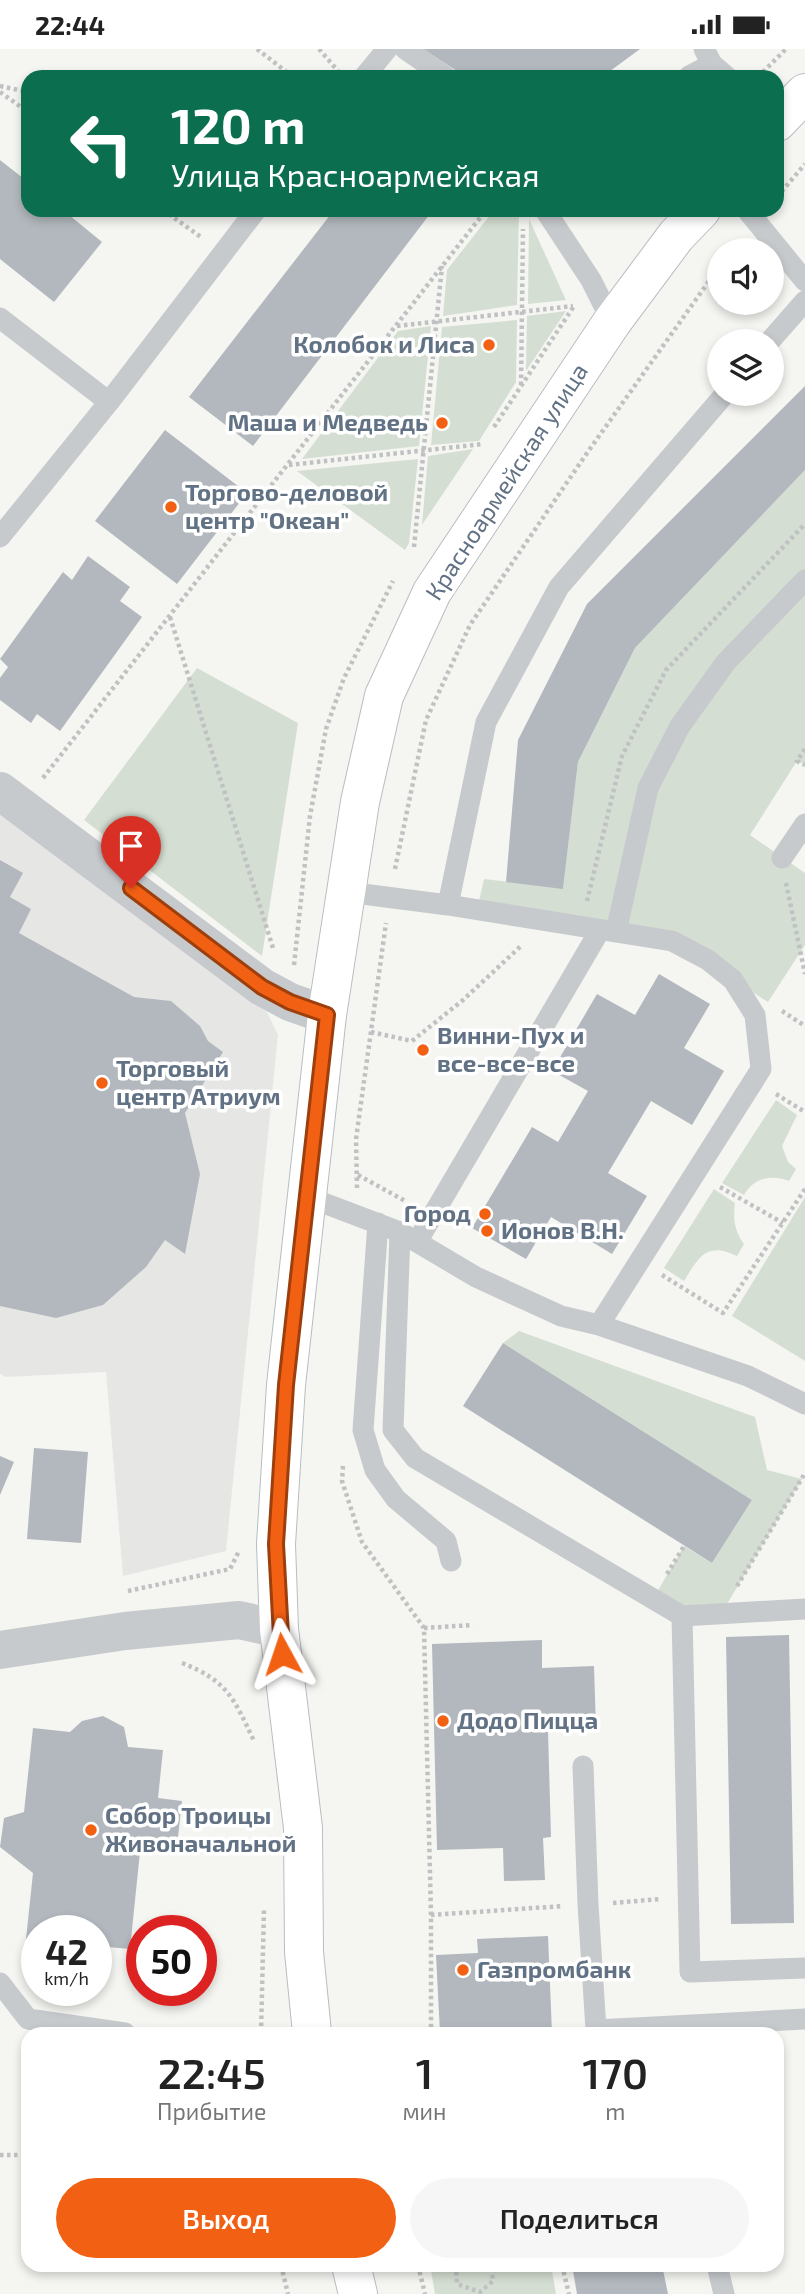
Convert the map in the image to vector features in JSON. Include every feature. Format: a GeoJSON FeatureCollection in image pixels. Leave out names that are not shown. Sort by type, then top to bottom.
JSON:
{"type":"FeatureCollection","features":[{"type":"Feature","properties":{"kind":"main road"},"geometry":{"type":"LineString","coordinates":[[784,114],[805,93]]}},
{"type":"Feature","properties":{"kind":"main road","name":"Красноармейская улица"},"geometry":{"type":"LineString","coordinates":[[311,2027],[304,1952],[303,1828],[279,1629],[276,1544],[286,1385],[327,1015],[360,802],[384,696],[432,592],[612,322],[676,236],[694,217]]}},
{"type":"Feature","properties":{"kind":"main road"},"geometry":{"type":"LineString","coordinates":[[353,2272],[358,2294]]}},
{"type":"Feature","properties":{"kind":"street"},"geometry":{"type":"LineString","coordinates":[[10,799],[262,987],[290,1002],[327,1015]]}},
{"type":"Feature","properties":{"kind":"street"},"geometry":{"type":"LineString","coordinates":[[0,1650],[125,1630],[239,1621],[279,1629]]}},
{"type":"Feature","properties":{"kind":"lane"},"geometry":{"type":"LineString","coordinates":[[370,70],[387,49]]}},
{"type":"Feature","properties":{"kind":"lane"},"geometry":{"type":"LineString","coordinates":[[405,49],[436,70]]}},
{"type":"Feature","properties":{"kind":"lane"},"geometry":{"type":"LineString","coordinates":[[0,537],[109,402],[250,217]]}},
{"type":"Feature","properties":{"kind":"lane"},"geometry":{"type":"LineString","coordinates":[[550,217],[591,280],[612,322]]}},
{"type":"Feature","properties":{"kind":"lane"},"geometry":{"type":"LineString","coordinates":[[753,217],[805,281]]}},
{"type":"Feature","properties":{"kind":"lane"},"geometry":{"type":"LineString","coordinates":[[780,329],[805,301]]}},
{"type":"Feature","properties":{"kind":"lane"},"geometry":{"type":"LineString","coordinates":[[0,318],[109,402]]}},
{"type":"Feature","properties":{"kind":"lane"},"geometry":{"type":"LineString","coordinates":[[448,905],[486,722],[559,587],[715,406]]}},
{"type":"Feature","properties":{"kind":"lane"},"geometry":{"type":"LineString","coordinates":[[805,580],[726,662],[680,726],[648,788],[608,931],[433,1216],[409,1237],[393,1430],[415,1458],[682,1616],[805,1609]]}},
{"type":"Feature","properties":{"kind":"lane"},"geometry":{"type":"LineString","coordinates":[[782,858],[805,824]]}},
{"type":"Feature","properties":{"kind":"lane"},"geometry":{"type":"LineString","coordinates":[[347,893],[448,905],[672,941],[708,960],[733,980],[755,1015],[761,1069],[599,1325]]}},
{"type":"Feature","properties":{"kind":"lane"},"geometry":{"type":"LineString","coordinates":[[308,1197],[409,1237],[476,1277],[561,1315],[599,1325],[748,1376],[805,1404]]}},
{"type":"Feature","properties":{"kind":"lane"},"geometry":{"type":"LineString","coordinates":[[378,1223],[362,1430],[375,1470],[396,1499],[446,1541],[451,1561]]}},
{"type":"Feature","properties":{"kind":"lane"},"geometry":{"type":"LineString","coordinates":[[682,1616],[686,1898],[690,1972],[805,1968]]}},
{"type":"Feature","properties":{"kind":"lane"},"geometry":{"type":"LineString","coordinates":[[583,1766],[596,2027]]}},
{"type":"Feature","properties":{"kind":"lane"},"geometry":{"type":"LineString","coordinates":[[0,1983],[28,2019],[83,2027]]}},
{"type":"Feature","properties":{"kind":"lane"},"geometry":{"type":"LineString","coordinates":[[653,2027],[805,2019]]}},
{"type":"Feature","properties":{"kind":"lane"},"geometry":{"type":"LineString","coordinates":[[719,2272],[724,2294]]}},
{"type":"Feature","properties":{"kind":"path"},"geometry":{"type":"LineString","coordinates":[[257,49],[284,70]]}},
{"type":"Feature","properties":{"kind":"path"},"geometry":{"type":"LineString","coordinates":[[319,49],[337,70]]}},
{"type":"Feature","properties":{"kind":"path"},"geometry":{"type":"LineString","coordinates":[[765,70],[786,49]]}},
{"type":"Feature","properties":{"kind":"path"},"geometry":{"type":"LineString","coordinates":[[0,86],[21,90]]}},
{"type":"Feature","properties":{"kind":"path"},"geometry":{"type":"LineString","coordinates":[[0,92],[21,107]]}},
{"type":"Feature","properties":{"kind":"path"},"geometry":{"type":"LineString","coordinates":[[784,189],[805,164]]}},
{"type":"Feature","properties":{"kind":"path"},"geometry":{"type":"LineString","coordinates":[[173,217],[222,252]]}},
{"type":"Feature","properties":{"kind":"path"},"geometry":{"type":"LineString","coordinates":[[10,799],[170,617],[480,217]]}},
{"type":"Feature","properties":{"kind":"path"},"geometry":{"type":"LineString","coordinates":[[521,386],[524,224]]}},
{"type":"Feature","properties":{"kind":"path"},"geometry":{"type":"LineString","coordinates":[[414,547],[442,265]]}},
{"type":"Feature","properties":{"kind":"path"},"geometry":{"type":"LineString","coordinates":[[396,326],[575,305]]}},
{"type":"Feature","properties":{"kind":"path"},"geometry":{"type":"LineString","coordinates":[[288,465],[483,445]]}},
{"type":"Feature","properties":{"kind":"path"},"geometry":{"type":"LineString","coordinates":[[170,617],[273,949]]}},
{"type":"Feature","properties":{"kind":"path"},"geometry":{"type":"LineString","coordinates":[[805,749],[797,761],[805,765]]}},
{"type":"Feature","properties":{"kind":"path"},"geometry":{"type":"LineString","coordinates":[[782,858],[805,974]]}},
{"type":"Feature","properties":{"kind":"path"},"geometry":{"type":"LineString","coordinates":[[371,1032],[412,1041],[463,1000],[548,921]]}},
{"type":"Feature","properties":{"kind":"path"},"geometry":{"type":"LineString","coordinates":[[696,1173],[783,1223]]}},
{"type":"Feature","properties":{"kind":"path"},"geometry":{"type":"LineString","coordinates":[[358,1175],[433,1216]]}},
{"type":"Feature","properties":{"kind":"path"},"geometry":{"type":"LineString","coordinates":[[640,1262],[723,1313],[805,1189]]}},
{"type":"Feature","properties":{"kind":"path"},"geometry":{"type":"LineString","coordinates":[[721,1614],[805,1473]]}},
{"type":"Feature","properties":{"kind":"path"},"geometry":{"type":"LineString","coordinates":[[362,1542],[424,1627],[431,2027]]}},
{"type":"Feature","properties":{"kind":"path"},"geometry":{"type":"LineString","coordinates":[[424,1627],[473,1625]]}},
{"type":"Feature","properties":{"kind":"path"},"geometry":{"type":"LineString","coordinates":[[179,1662],[201,1671],[225,1687],[236,1703],[255,1744]]}},
{"type":"Feature","properties":{"kind":"path"},"geometry":{"type":"LineString","coordinates":[[431,1915],[686,1898]]}},
{"type":"Feature","properties":{"kind":"path"},"geometry":{"type":"LineString","coordinates":[[261,2027],[264,1901]]}},
{"type":"Feature","properties":{"kind":"path"},"geometry":{"type":"LineString","coordinates":[[0,2155],[21,2155]]}},
{"type":"Feature","properties":{"kind":"path"},"geometry":{"type":"LineString","coordinates":[[283,2272],[288,2294]]}},
{"type":"Feature","properties":{"kind":"path"},"geometry":{"type":"LineString","coordinates":[[420,2272],[425,2294]]}},
{"type":"Feature","properties":{"kind":"path"},"geometry":{"type":"LineString","coordinates":[[456,2272],[457,2284],[480,2293],[493,2281],[492,2272]]}},
{"type":"Feature","properties":{"kind":"path"},"geometry":{"type":"LineString","coordinates":[[564,2272],[569,2294]]}},
{"type":"Feature","properties":{"kind":"shaded area"},"geometry":{"type":"Polygon","coordinates":[[[489,217],[519,217],[517,305],[443,316],[447,270],[489,217]]]}},
{"type":"Feature","properties":{"kind":"shaded area"},"geometry":{"type":"Polygon","coordinates":[[[529,219],[566,300],[528,304],[529,219]]]}},
{"type":"Feature","properties":{"kind":"shaded area"},"geometry":{"type":"Polygon","coordinates":[[[566,311],[526,371],[527,316],[566,311]]]}},
{"type":"Feature","properties":{"kind":"shaded area"},"geometry":{"type":"Polygon","coordinates":[[[517,320],[516,382],[479,441],[431,445],[442,327],[517,320]]]}},
{"type":"Feature","properties":{"kind":"shaded area"},"geometry":{"type":"Polygon","coordinates":[[[431,326],[419,446],[302,459],[398,331],[431,326]]]}},
{"type":"Feature","properties":{"kind":"shaded area"},"geometry":{"type":"Polygon","coordinates":[[[473,449],[422,525],[428,456],[473,449]]]}},
{"type":"Feature","properties":{"kind":"shaded area"},"geometry":{"type":"Polygon","coordinates":[[[418,459],[409,543],[405,550],[297,471],[418,459]]]}},
{"type":"Feature","properties":{"kind":"shaded area"},"geometry":{"type":"Polygon","coordinates":[[[805,470],[805,765],[797,761],[750,835],[805,873],[805,945],[768,1002],[672,941],[477,910],[484,879],[563,888],[578,762],[635,648],[805,470]]]}},
{"type":"Feature","properties":{"kind":"shaded area"},"geometry":{"type":"Polygon","coordinates":[[[197,668],[298,723],[262,956],[84,820],[197,668]]]}},
{"type":"Feature","properties":{"kind":"shaded area"},"geometry":{"type":"Polygon","coordinates":[[[0,810],[267,1012],[278,1035],[226,1551],[123,1576],[106,1372],[6,1377],[0,1374],[0,810]]]}},
{"type":"Feature","properties":{"kind":"shaded area"},"geometry":{"type":"Polygon","coordinates":[[[776,1100],[797,1115],[782,1146],[788,1162],[796,1169],[789,1181],[763,1179],[744,1195],[722,1183],[776,1100]]]}},
{"type":"Feature","properties":{"kind":"shaded area"},"geometry":{"type":"Polygon","coordinates":[[[714,1189],[735,1203],[735,1224],[744,1244],[737,1256],[718,1250],[704,1254],[684,1281],[664,1268],[714,1189]]]}},
{"type":"Feature","properties":{"kind":"shaded area"},"geometry":{"type":"Polygon","coordinates":[[[805,1197],[805,1361],[732,1316],[805,1197]]]}},
{"type":"Feature","properties":{"kind":"shaded area"},"geometry":{"type":"Polygon","coordinates":[[[519,1331],[755,1417],[767,1470],[802,1479],[721,1614],[653,1599],[684,1546],[712,1563],[752,1500],[503,1343],[519,1331]]]}},
{"type":"Feature","properties":{"kind":"shaded area"},"geometry":{"type":"Polygon","coordinates":[[[431,2272],[552,2272],[556,2294],[435,2294],[431,2272]]]}},
{"type":"Feature","properties":{"kind":"building"},"geometry":{"type":"Polygon","coordinates":[[[423,49],[640,49],[612,70],[455,70],[423,49]]]}},
{"type":"Feature","properties":{"kind":"building"},"geometry":{"type":"Polygon","coordinates":[[[0,160],[21,176],[21,217],[72,217],[102,242],[54,302],[0,259],[0,160]]]}},
{"type":"Feature","properties":{"kind":"building"},"geometry":{"type":"Polygon","coordinates":[[[329,217],[428,217],[253,446],[189,397],[329,217]]]}},
{"type":"Feature","properties":{"kind":"building"},"geometry":{"type":"Polygon","coordinates":[[[805,386],[805,470],[635,648],[578,762],[563,889],[506,882],[518,740],[587,604],[805,386]]]}},
{"type":"Feature","properties":{"kind":"building","name":"Торгово-деловой центр \"Океан\""},"geometry":{"type":"Polygon","coordinates":[[[165,430],[247,493],[177,584],[95,521],[165,430]]]}},
{"type":"Feature","properties":{"kind":"building"},"geometry":{"type":"Polygon","coordinates":[[[88,556],[130,587],[120,601],[142,617],[60,731],[37,714],[31,723],[0,700],[0,678],[8,667],[0,659],[63,572],[72,580],[88,556]]]}},
{"type":"Feature","properties":{"kind":"building","name":"Торговый центр Атриум"},"geometry":{"type":"Polygon","coordinates":[[[0,860],[23,873],[10,897],[31,909],[19,933],[134,997],[171,1001],[200,1026],[208,1041],[223,1052],[185,1113],[200,1174],[185,1254],[165,1240],[146,1267],[103,1305],[56,1318],[0,1306],[0,860]]]}},
{"type":"Feature","properties":{"kind":"building"},"geometry":{"type":"Polygon","coordinates":[[[659,974],[710,1004],[684,1048],[724,1071],[692,1125],[651,1101],[608,1173],[647,1196],[612,1254],[551,1217],[526,1259],[472,1228],[532,1127],[558,1142],[588,1091],[552,1071],[597,994],[635,1015],[659,974]]]}},
{"type":"Feature","properties":{"kind":"building"},"geometry":{"type":"Polygon","coordinates":[[[503,1343],[752,1500],[712,1563],[463,1406],[503,1343]]]}},
{"type":"Feature","properties":{"kind":"building"},"geometry":{"type":"Polygon","coordinates":[[[34,1448],[88,1452],[81,1543],[27,1539],[34,1448]]]}},
{"type":"Feature","properties":{"kind":"building"},"geometry":{"type":"Polygon","coordinates":[[[0,1456],[14,1462],[0,1495],[0,1456]]]}},
{"type":"Feature","properties":{"kind":"building"},"geometry":{"type":"Polygon","coordinates":[[[789,1635],[794,1923],[731,1924],[726,1637],[789,1635]]]}},
{"type":"Feature","properties":{"kind":"building"},"geometry":{"type":"Polygon","coordinates":[[[542,1640],[542,1668],[594,1666],[596,1729],[548,1731],[551,1837],[543,1838],[545,1880],[504,1881],[503,1848],[437,1850],[432,1644],[542,1640]]]}},
{"type":"Feature","properties":{"kind":"building","name":"Собор Троицы Живоначальной"},"geometry":{"type":"Polygon","coordinates":[[[103,1716],[124,1727],[128,1747],[163,1750],[158,1798],[182,1801],[177,1846],[141,1842],[133,1915],[126,1915],[126,1949],[112,1947],[112,1915],[29,1915],[33,1873],[0,1847],[4,1818],[24,1812],[33,1728],[70,1732],[82,1721],[103,1716]]]}},
{"type":"Feature","properties":{"kind":"building"},"geometry":{"type":"Polygon","coordinates":[[[548,1936],[552,2027],[440,2027],[436,1955],[478,1953],[477,1939],[548,1936]]]}},
{"type":"Feature","properties":{"kind":"building"},"geometry":{"type":"Polygon","coordinates":[[[573,2272],[663,2272],[668,2294],[577,2294],[573,2272]]]}},
{"type":"Feature","properties":{"kind":"place","name":"Колобок и Лиса"},"geometry":{"type":"Point","coordinates":[489,345]}},
{"type":"Feature","properties":{"kind":"place","name":"Маша и Медведь"},"geometry":{"type":"Point","coordinates":[442,423]}},
{"type":"Feature","properties":{"kind":"place","name":"Торгово-деловой центр \"Океан\""},"geometry":{"type":"Point","coordinates":[171,507]}},
{"type":"Feature","properties":{"kind":"place","name":"Винни-Пух и все-все-все"},"geometry":{"type":"Point","coordinates":[423,1050]}},
{"type":"Feature","properties":{"kind":"place","name":"Торговый центр Атриум"},"geometry":{"type":"Point","coordinates":[102,1083]}},
{"type":"Feature","properties":{"kind":"place","name":"Город"},"geometry":{"type":"Point","coordinates":[485,1214]}},
{"type":"Feature","properties":{"kind":"place","name":"Ионов В.Н."},"geometry":{"type":"Point","coordinates":[487,1231]}},
{"type":"Feature","properties":{"kind":"place","name":"Додо Пицца"},"geometry":{"type":"Point","coordinates":[443,1721]}},
{"type":"Feature","properties":{"kind":"place","name":"Собор Троицы Живоначальной"},"geometry":{"type":"Point","coordinates":[91,1830]}},
{"type":"Feature","properties":{"kind":"place","name":"Газпромбанк"},"geometry":{"type":"Point","coordinates":[463,1970]}},
{"type":"Feature","properties":{"kind":"route"},"geometry":{"type":"LineString","coordinates":[[131,888],[262,987],[290,1002],[327,1015],[286,1385],[276,1544],[282,1654]]}}]}
